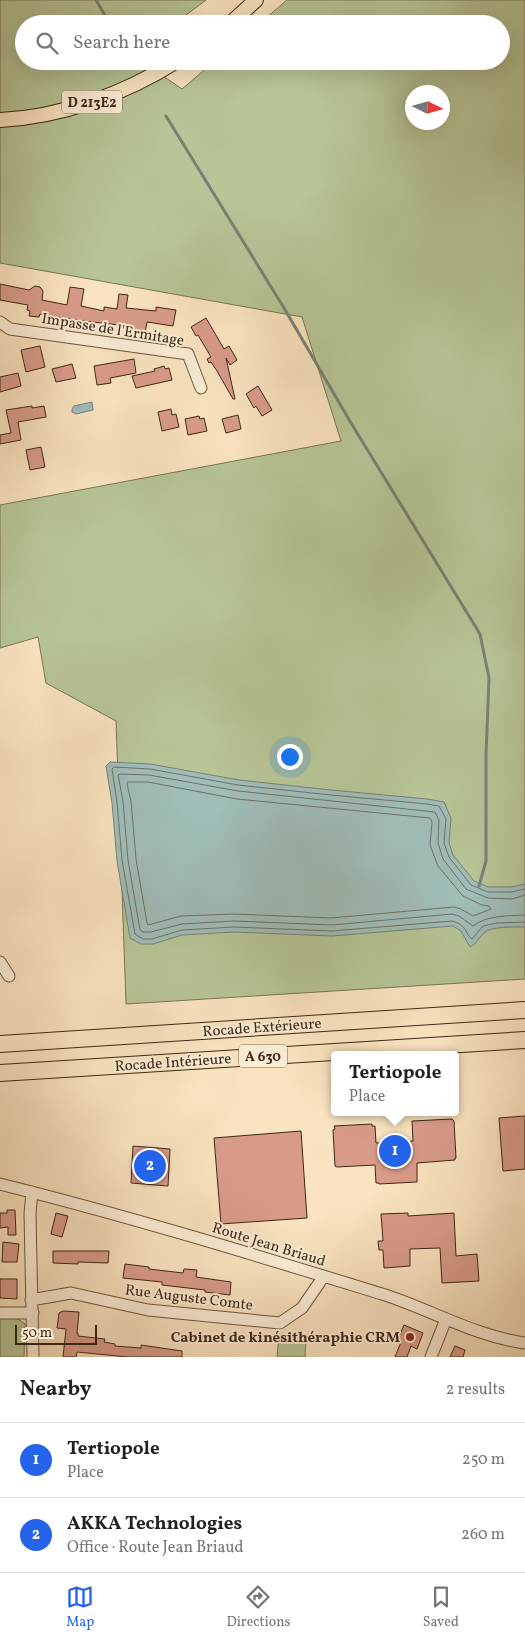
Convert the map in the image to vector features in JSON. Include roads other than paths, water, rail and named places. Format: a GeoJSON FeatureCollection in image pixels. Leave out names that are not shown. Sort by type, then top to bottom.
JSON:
{"type":"FeatureCollection","features":[{"type":"Feature","properties":{"kind":"highway","name":"Rocade Extérieure"},"geometry":{"type":"LineString","coordinates":[[1,1044],[525,1010]]}},
{"type":"Feature","properties":{"kind":"highway","name":"Rocade Intérieure"},"geometry":{"type":"LineString","coordinates":[[350,1051],[525,1040]]}},
{"type":"Feature","properties":{"kind":"highway","name":"Rocade Intérieure"},"geometry":{"type":"LineString","coordinates":[[0,1073],[331,1052]]}},
{"type":"Feature","properties":{"kind":"main road"},"geometry":{"type":"LineString","coordinates":[[240,15],[256,0]]}},
{"type":"Feature","properties":{"kind":"main road","name":"D 213E2"},"geometry":{"type":"LineString","coordinates":[[0,120],[36,116],[100,100],[160,70]]}},
{"type":"Feature","properties":{"kind":"street","name":"Impasse de l'Ermitage"},"geometry":{"type":"LineString","coordinates":[[0,322],[10,329],[188,354],[201,388]]}},
{"type":"Feature","properties":{"kind":"street"},"geometry":{"type":"LineString","coordinates":[[0,962],[9,976]]}},
{"type":"Feature","properties":{"kind":"street","name":"Route Jean Briaud"},"geometry":{"type":"LineString","coordinates":[[0,1184],[137,1220],[324,1276],[386,1295],[475,1331],[525,1343]]}},
{"type":"Feature","properties":{"kind":"street"},"geometry":{"type":"LineString","coordinates":[[32,1192],[30,1214],[33,1357]]}},
{"type":"Feature","properties":{"kind":"street","name":"Rue Auguste Comte"},"geometry":{"type":"LineString","coordinates":[[31,1300],[71,1292],[148,1310],[280,1323],[302,1308],[324,1276]]}},
{"type":"Feature","properties":{"kind":"street"},"geometry":{"type":"LineString","coordinates":[[0,1314],[33,1313]]}},
{"type":"Feature","properties":{"kind":"street"},"geometry":{"type":"LineString","coordinates":[[431,1357],[446,1319]]}},
{"type":"Feature","properties":{"kind":"water"},"geometry":{"type":"Polygon","coordinates":[[[92,402],[93,410],[76,414],[72,412],[74,406],[92,402]]]}},
{"type":"Feature","properties":{"kind":"water"},"geometry":{"type":"Polygon","coordinates":[[[110,762],[150,764],[239,780],[444,802],[451,818],[449,843],[453,855],[474,881],[488,887],[511,887],[525,884],[525,927],[492,929],[482,935],[470,947],[461,931],[453,926],[332,936],[234,932],[182,935],[153,944],[141,944],[130,938],[117,861],[112,803],[106,766],[110,762]]]}},
{"type":"Feature","properties":{"kind":"waterway"},"geometry":{"type":"LineString","coordinates":[[96,0],[105,15]]}},
{"type":"Feature","properties":{"kind":"waterway"},"geometry":{"type":"LineString","coordinates":[[166,116],[480,634],[489,678],[486,755],[486,861],[479,886]]}},
{"type":"Feature","properties":{"kind":"place","name":"Tertiopole"},"geometry":{"type":"Point","coordinates":[395,1151]}},
{"type":"Feature","properties":{"kind":"place","name":"AKKA Technologies"},"geometry":{"type":"Point","coordinates":[150,1166]}},
{"type":"Feature","properties":{"kind":"place","name":"Cabinet de kinésithéraphie CRM"},"geometry":{"type":"Point","coordinates":[410,1337]}}]}
